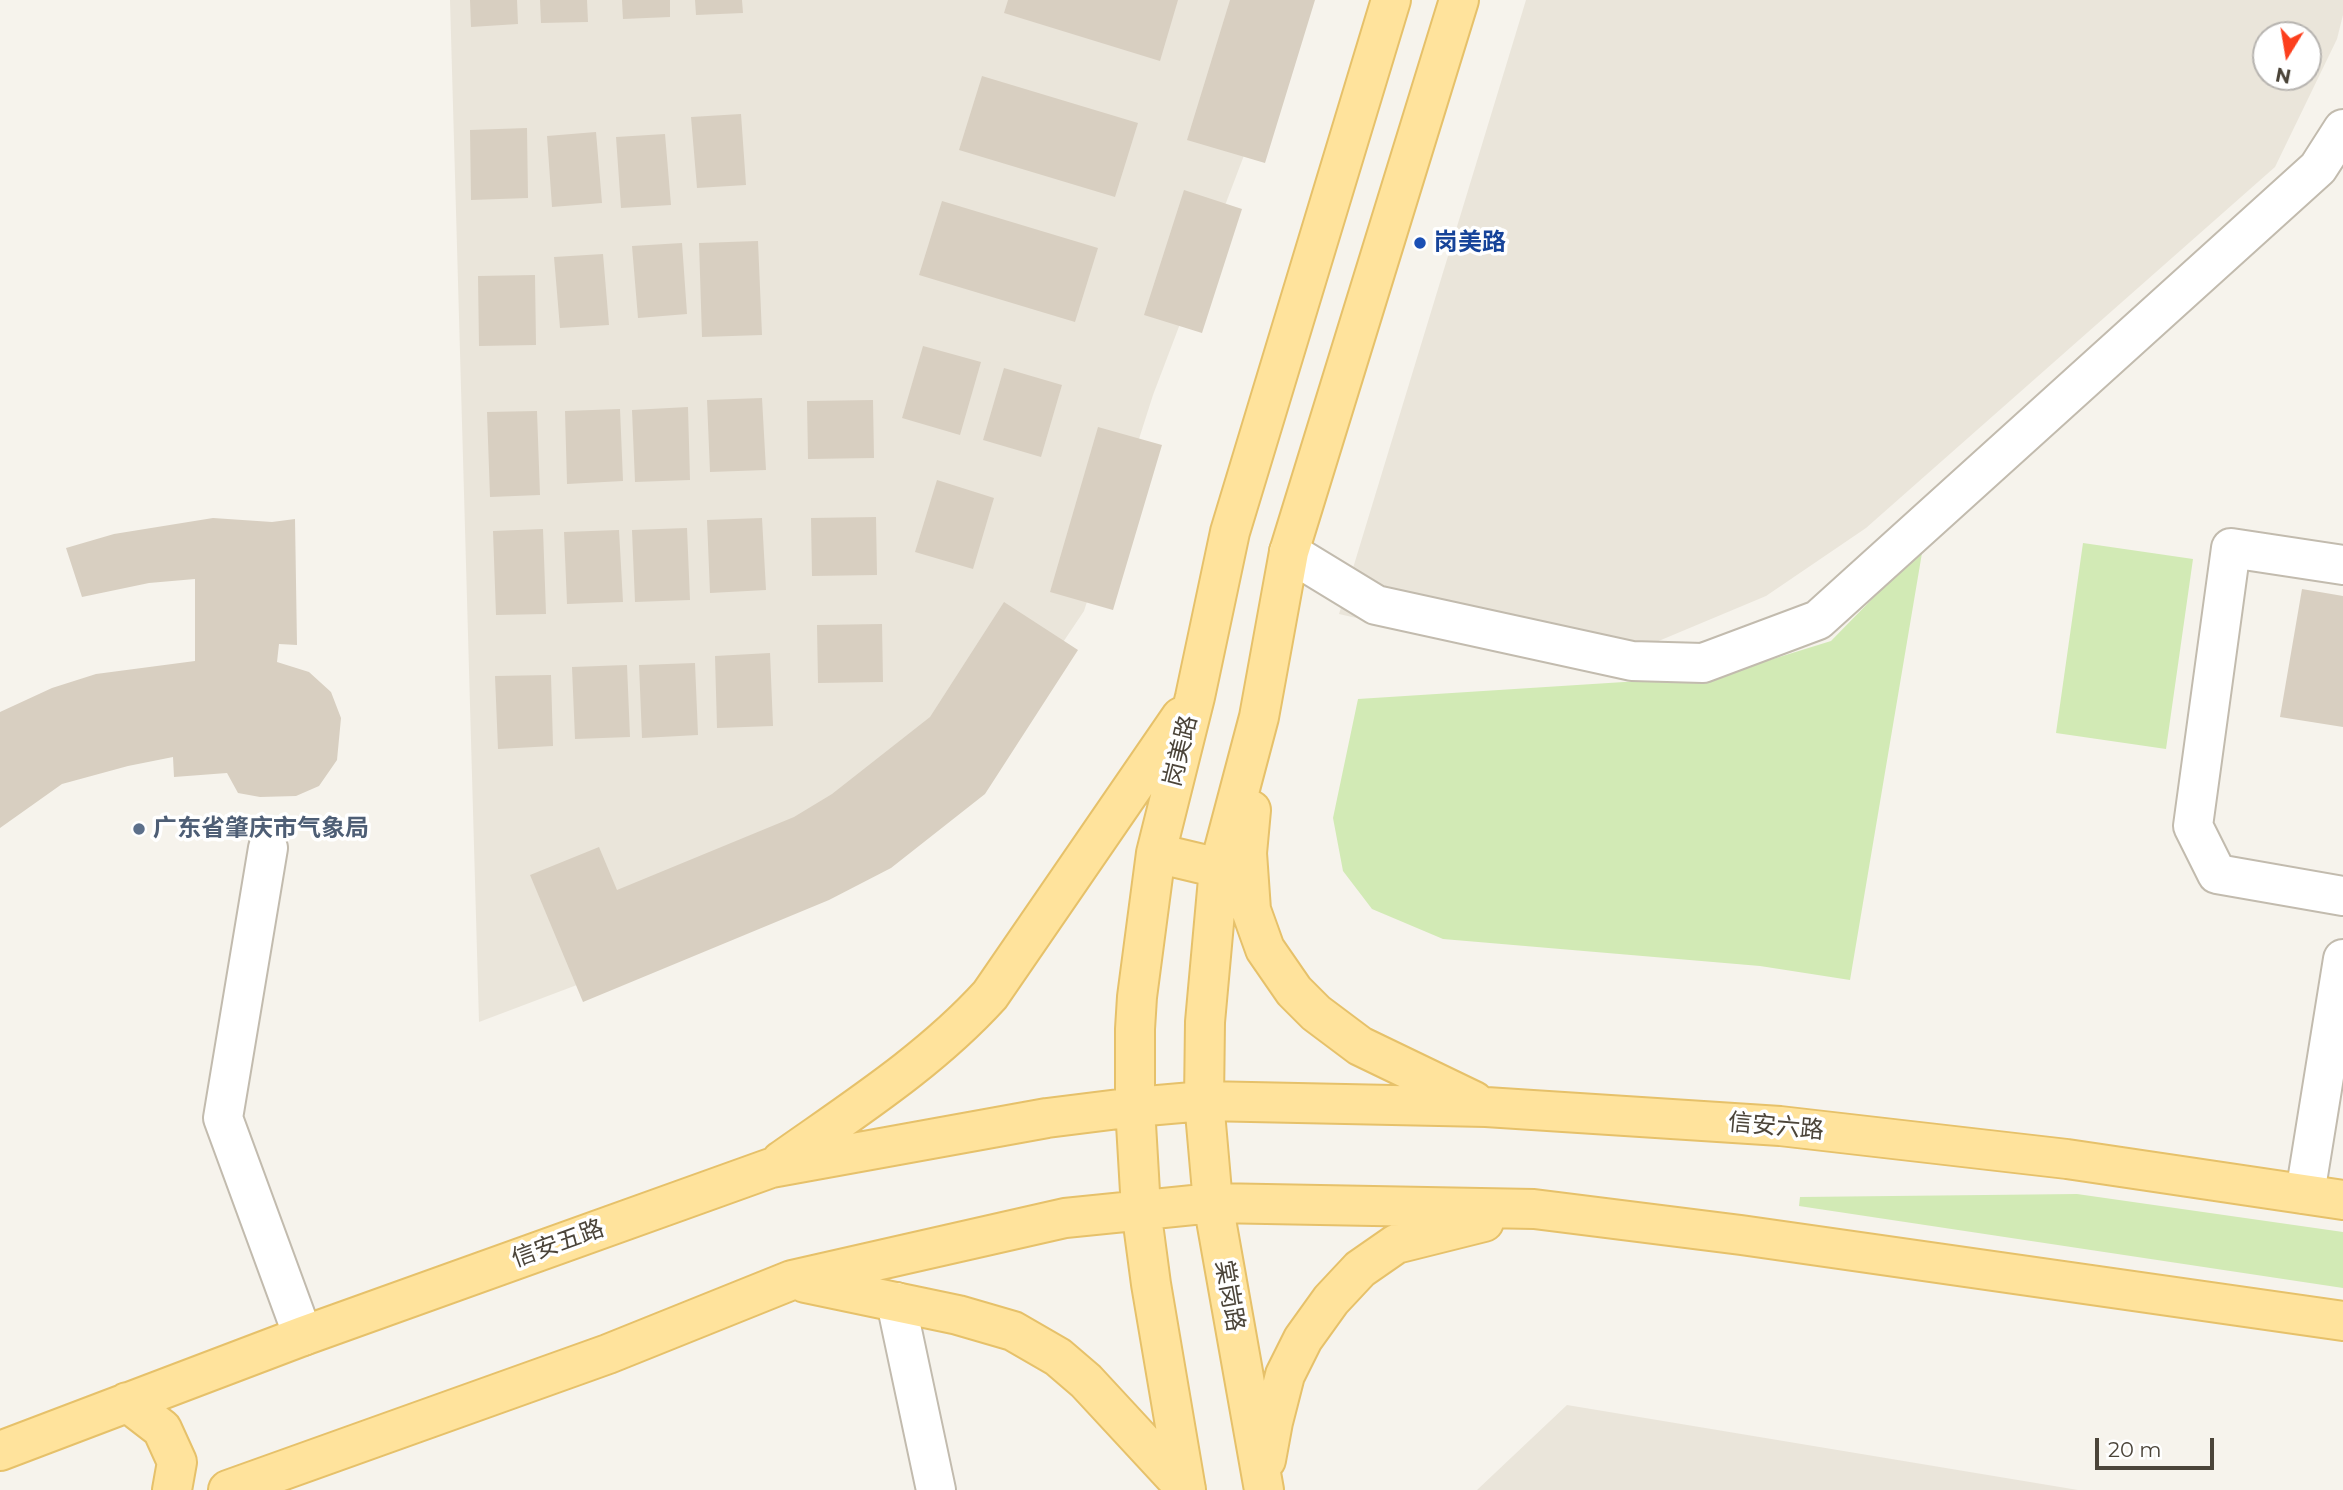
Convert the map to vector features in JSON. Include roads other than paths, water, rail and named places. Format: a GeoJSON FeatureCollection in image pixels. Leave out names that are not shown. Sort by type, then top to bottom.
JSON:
{"type":"FeatureCollection","features":[{"type":"Feature","properties":{"kind":"main road","name":"岗美路"},"geometry":{"type":"LineString","coordinates":[[1135,1107],[1136,1008],[1156,853],[1195,697],[1230,532],[1391,0]]}},
{"type":"Feature","properties":{"kind":"main road"},"geometry":{"type":"LineString","coordinates":[[1204,1101],[1205,1023],[1219,868],[1259,717],[1289,552],[1458,0]]}},
{"type":"Feature","properties":{"kind":"main road"},"geometry":{"type":"LineString","coordinates":[[771,1168],[890,1083],[972,1015],[990,995],[1195,697]]}},
{"type":"Feature","properties":{"kind":"main road"},"geometry":{"type":"LineString","coordinates":[[1259,717],[1247,853],[1251,910],[1265,949],[1294,991],[1316,1013],[1360,1046],[1486,1107]]}},
{"type":"Feature","properties":{"kind":"main road"},"geometry":{"type":"LineString","coordinates":[[1156,853],[1219,868]]}},
{"type":"Feature","properties":{"kind":"main road","name":"信安六路"},"geometry":{"type":"LineString","coordinates":[[1135,1107],[1204,1101],[1486,1107],[1780,1126],[2067,1159],[2343,1200]]}},
{"type":"Feature","properties":{"kind":"main road","name":"棠岗路"},"geometry":{"type":"LineString","coordinates":[[1204,1101],[1213,1203],[1263,1486]]}},
{"type":"Feature","properties":{"kind":"main road"},"geometry":{"type":"LineString","coordinates":[[1135,1107],[1141,1209],[1151,1284],[1186,1489]]}},
{"type":"Feature","properties":{"kind":"main road","name":"信安五路"},"geometry":{"type":"LineString","coordinates":[[0,1451],[303,1336],[771,1168],[1047,1118],[1135,1107]]}},
{"type":"Feature","properties":{"kind":"main road"},"geometry":{"type":"LineString","coordinates":[[239,1488],[608,1354],[793,1280],[1032,1224],[1141,1209],[1213,1203],[1534,1209],[1741,1235],[2343,1321]]}},
{"type":"Feature","properties":{"kind":"main road"},"geometry":{"type":"LineString","coordinates":[[1263,1486],[1272,1422],[1285,1375],[1303,1339],[1331,1300],[1360,1269],[1396,1244],[1534,1209]]}},
{"type":"Feature","properties":{"kind":"main road"},"geometry":{"type":"LineString","coordinates":[[793,1280],[958,1315],[1013,1331],[1058,1357],[1086,1381],[1186,1489]]}},
{"type":"Feature","properties":{"kind":"main road"},"geometry":{"type":"LineString","coordinates":[[127,1402],[162,1429],[177,1462],[172,1490]]}},
{"type":"Feature","properties":{"kind":"lane"},"geometry":{"type":"LineString","coordinates":[[1289,552],[1376,605],[1632,661],[1703,663],[1818,620],[2318,168],[2343,129]]}},
{"type":"Feature","properties":{"kind":"lane"},"geometry":{"type":"LineString","coordinates":[[2343,565],[2231,548],[2193,826],[2217,874],[2343,896]]}},
{"type":"Feature","properties":{"kind":"lane"},"geometry":{"type":"LineString","coordinates":[[268,848],[223,1118],[303,1336]]}},
{"type":"Feature","properties":{"kind":"lane"},"geometry":{"type":"LineString","coordinates":[[2305,1194],[2343,958]]}},
{"type":"Feature","properties":{"kind":"lane"},"geometry":{"type":"LineString","coordinates":[[895,1302],[936,1490]]}},
{"type":"Feature","properties":{"kind":"place","name":"岗美路"},"geometry":{"type":"Point","coordinates":[1420,243]}},
{"type":"Feature","properties":{"kind":"place","name":"广东省肇庆市气象局"},"geometry":{"type":"Point","coordinates":[139,829]}}]}
